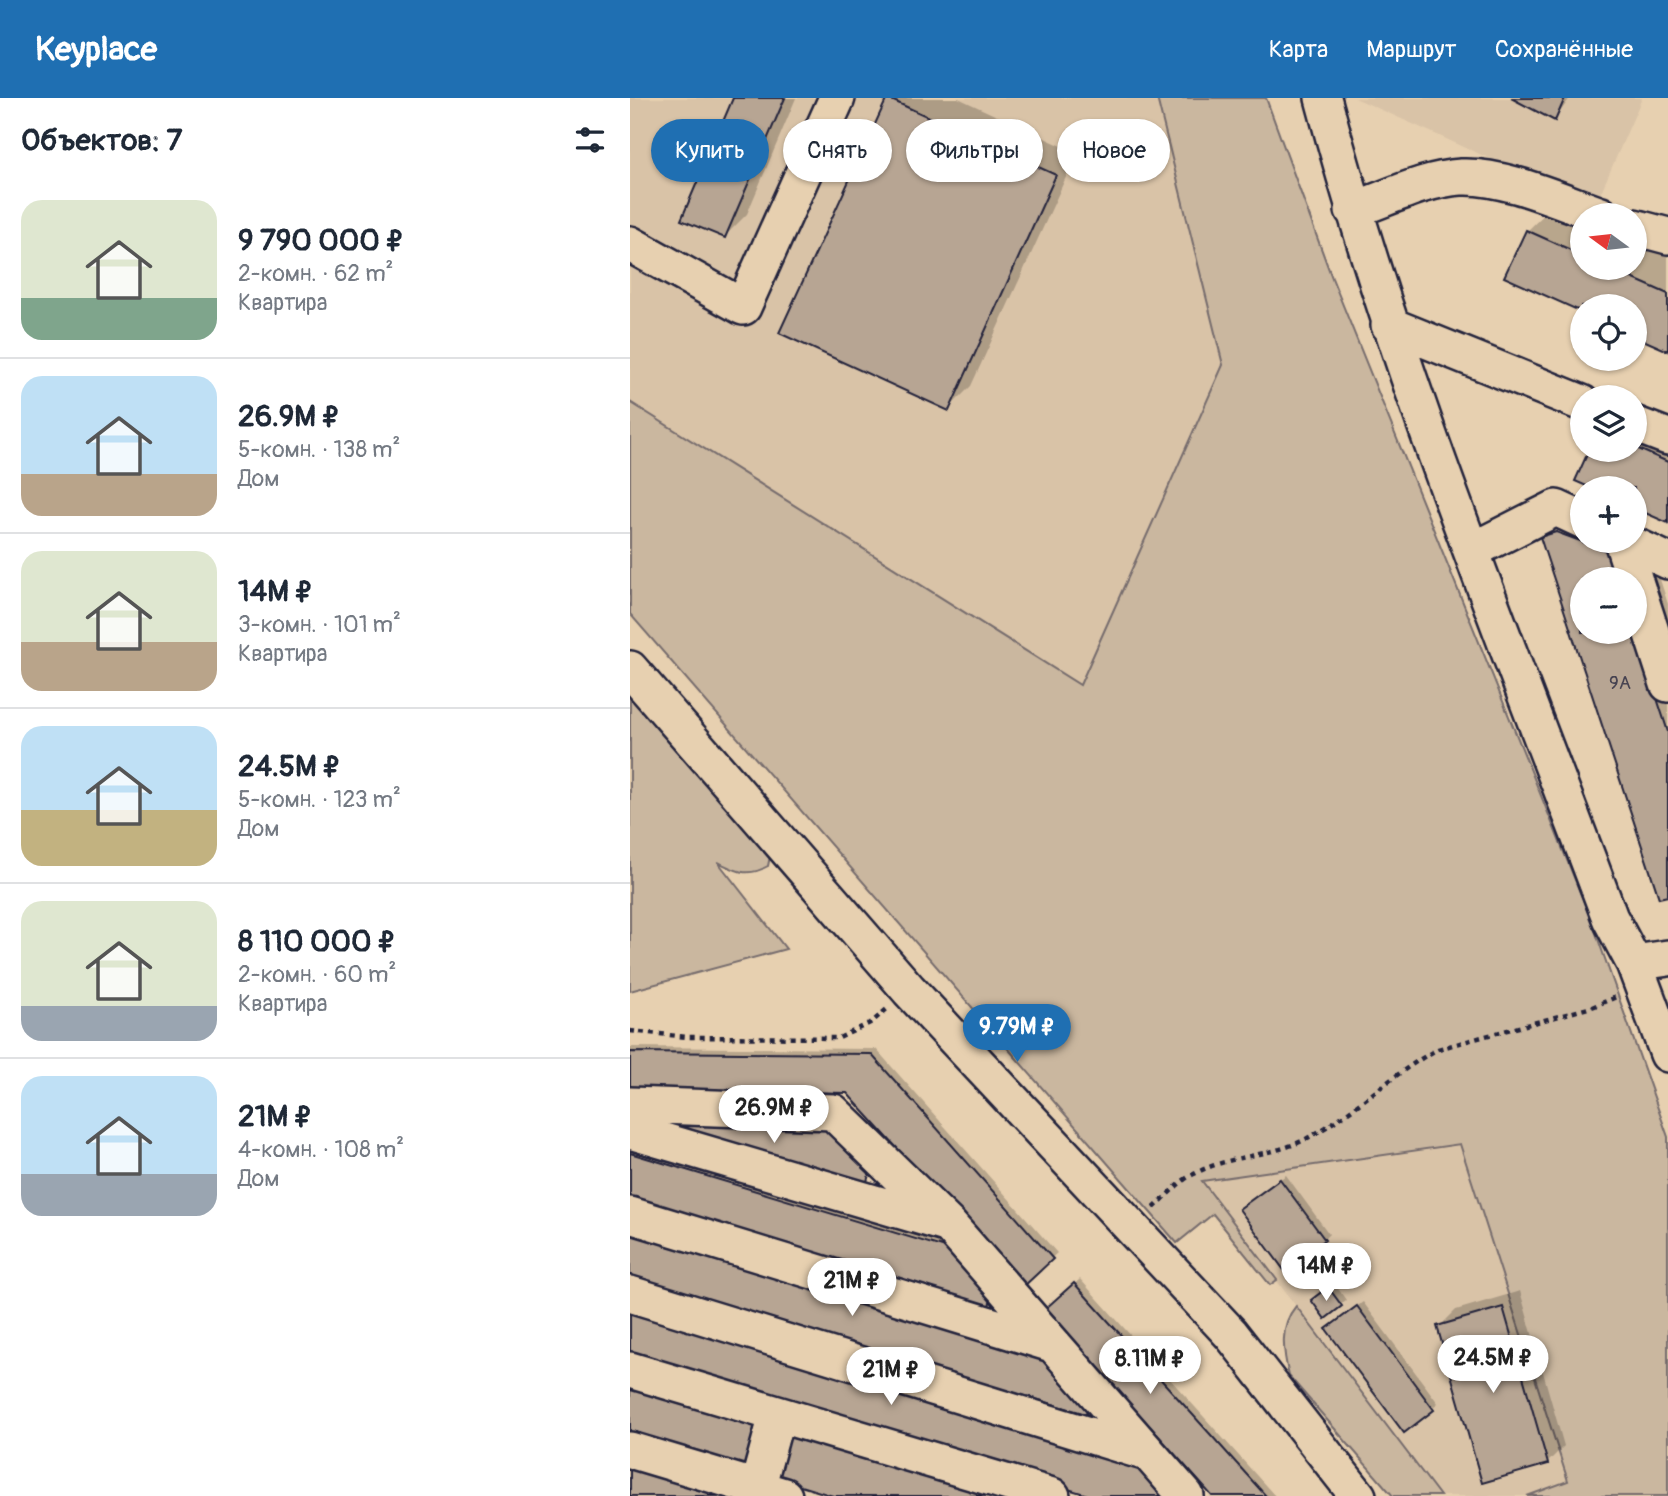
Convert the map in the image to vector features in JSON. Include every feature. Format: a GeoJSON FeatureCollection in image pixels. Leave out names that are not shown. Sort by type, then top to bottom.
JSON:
{"type":"FeatureCollection","features":[{"type":"Feature","properties":{"kind":"street"},"geometry":{"type":"LineString","coordinates":[[630,244],[743,307],[837,98]]}},
{"type":"Feature","properties":{"kind":"street"},"geometry":{"type":"LineString","coordinates":[[1323,98],[1353,210],[1389,325],[1610,918],[1651,960],[1668,1054]]}},
{"type":"Feature","properties":{"kind":"street"},"geometry":{"type":"LineString","coordinates":[[1353,210],[1429,184],[1461,177],[1541,193],[1570,204]]}},
{"type":"Feature","properties":{"kind":"street"},"geometry":{"type":"LineString","coordinates":[[1647,230],[1668,236]]}},
{"type":"Feature","properties":{"kind":"street"},"geometry":{"type":"LineString","coordinates":[[1389,325],[1570,398]]}},
{"type":"Feature","properties":{"kind":"street"},"geometry":{"type":"LineString","coordinates":[[1647,429],[1668,437]]}},
{"type":"Feature","properties":{"kind":"street"},"geometry":{"type":"LineString","coordinates":[[1473,550],[1556,508],[1570,514]]}},
{"type":"Feature","properties":{"kind":"street"},"geometry":{"type":"LineString","coordinates":[[1647,551],[1668,561]]}},
{"type":"Feature","properties":{"kind":"street"},"geometry":{"type":"LineString","coordinates":[[1628,553],[1668,684]]}},
{"type":"Feature","properties":{"kind":"street"},"geometry":{"type":"LineString","coordinates":[[630,669],[909,990],[1231,1334],[1357,1496]]}},
{"type":"Feature","properties":{"kind":"street"},"geometry":{"type":"LineString","coordinates":[[630,1105],[833,1112],[949,1225],[1186,1496]]}},
{"type":"Feature","properties":{"kind":"street"},"geometry":{"type":"LineString","coordinates":[[630,1131],[949,1225]]}},
{"type":"Feature","properties":{"kind":"street"},"geometry":{"type":"LineString","coordinates":[[630,1215],[1052,1344]]}},
{"type":"Feature","properties":{"kind":"street"},"geometry":{"type":"LineString","coordinates":[[630,1294],[1147,1453]]}},
{"type":"Feature","properties":{"kind":"street"},"geometry":{"type":"LineString","coordinates":[[630,1370],[1052,1496]]}},
{"type":"Feature","properties":{"kind":"street"},"geometry":{"type":"LineString","coordinates":[[630,1450],[766,1493],[777,1415]]}},
{"type":"Feature","properties":{"kind":"path"},"geometry":{"type":"LineString","coordinates":[[1132,1228],[1191,1175],[1304,1140],[1345,1115],[1417,1060],[1438,1049],[1592,1007],[1635,989],[1651,960]]}},
{"type":"Feature","properties":{"kind":"path"},"geometry":{"type":"LineString","coordinates":[[630,1031],[688,1037],[839,1038],[872,1022],[909,990]]}},
{"type":"Feature","properties":{"kind":"shaded area"},"geometry":{"type":"Polygon","coordinates":[[[630,98],[1157,98],[1162,119],[1057,119],[1057,182],[1170,182],[1170,151],[1223,365],[1079,686],[630,402],[630,98]]]}},
{"type":"Feature","properties":{"kind":"shaded area"},"geometry":{"type":"Polygon","coordinates":[[[1157,98],[1266,98],[1332,278],[1592,922],[1668,1137],[1668,1496],[1527,1496],[1568,1481],[1460,1144],[1202,1181],[1277,1280],[1270,1285],[1213,1214],[1177,1243],[630,614],[630,402],[1080,685],[1223,365],[1170,151],[1170,119],[1162,119],[1157,98]]]}},
{"type":"Feature","properties":{"kind":"shaded area"},"geometry":{"type":"Polygon","coordinates":[[[1355,98],[1642,98],[1596,203],[1588,203],[1355,98]]]}},
{"type":"Feature","properties":{"kind":"shaded area"},"geometry":{"type":"Polygon","coordinates":[[[630,683],[771,851],[768,866],[754,872],[737,870],[718,862],[786,949],[630,991],[630,683]]]}},
{"type":"Feature","properties":{"kind":"shaded area"},"geometry":{"type":"Polygon","coordinates":[[[1460,1144],[1568,1481],[1527,1496],[1440,1496],[1201,1181],[1460,1144]]]}},
{"type":"Feature","properties":{"kind":"shaded area"},"geometry":{"type":"Polygon","coordinates":[[[1296,1306],[1440,1496],[1393,1496],[1289,1376],[1284,1339],[1287,1322],[1296,1306]]]}},
{"type":"Feature","properties":{"kind":"building"},"geometry":{"type":"Polygon","coordinates":[[[733,98],[785,98],[769,135],[769,119],[724,119],[733,98]]]}},
{"type":"Feature","properties":{"kind":"building"},"geometry":{"type":"Polygon","coordinates":[[[887,98],[933,119],[906,119],[906,182],[1043,182],[1043,169],[1056,175],[949,411],[779,333],[848,182],[892,182],[892,119],[877,119],[887,98]]]}},
{"type":"Feature","properties":{"kind":"building"},"geometry":{"type":"Polygon","coordinates":[[[1511,98],[1565,98],[1555,121],[1511,98]]]}},
{"type":"Feature","properties":{"kind":"building"},"geometry":{"type":"Polygon","coordinates":[[[697,182],[749,182],[725,238],[681,220],[697,182]]]}},
{"type":"Feature","properties":{"kind":"building"},"geometry":{"type":"Polygon","coordinates":[[[1526,230],[1570,250],[1570,280],[1636,280],[1668,294],[1668,351],[1647,342],[1647,294],[1570,294],[1570,307],[1504,277],[1526,230]]]}},
{"type":"Feature","properties":{"kind":"building"},"geometry":{"type":"Polygon","coordinates":[[[1647,453],[1668,462],[1668,523],[1647,514],[1647,476],[1577,476],[1584,462],[1647,462],[1647,453]]]}},
{"type":"Feature","properties":{"kind":"building"},"geometry":{"type":"Polygon","coordinates":[[[1556,532],[1570,537],[1570,553],[1610,553],[1615,567],[1570,567],[1570,628],[1540,537],[1556,532]]]}},
{"type":"Feature","properties":{"kind":"building"},"geometry":{"type":"Polygon","coordinates":[[[1575,644],[1639,644],[1668,732],[1668,896],[1659,898],[1575,644]]]}},
{"type":"Feature","properties":{"kind":"building"},"geometry":{"type":"Polygon","coordinates":[[[630,1052],[871,1054],[1053,1259],[1023,1287],[847,1093],[630,1089],[630,1052]]]}},
{"type":"Feature","properties":{"kind":"building"},"geometry":{"type":"Polygon","coordinates":[[[658,1112],[793,1118],[834,1131],[873,1162],[863,1194],[653,1132],[658,1112]]]}},
{"type":"Feature","properties":{"kind":"building"},"geometry":{"type":"Polygon","coordinates":[[[630,1153],[959,1252],[993,1292],[986,1316],[630,1208],[630,1153]]]}},
{"type":"Feature","properties":{"kind":"building"},"geometry":{"type":"Polygon","coordinates":[[[1280,1179],[1325,1240],[1284,1270],[1239,1209],[1280,1179]]]}},
{"type":"Feature","properties":{"kind":"building"},"geometry":{"type":"Polygon","coordinates":[[[630,1224],[1048,1351],[1092,1394],[1086,1414],[630,1279],[630,1224]]]}},
{"type":"Feature","properties":{"kind":"building"},"geometry":{"type":"Polygon","coordinates":[[[1074,1283],[1266,1496],[1212,1496],[1045,1309],[1074,1283]]]}},
{"type":"Feature","properties":{"kind":"building"},"geometry":{"type":"Polygon","coordinates":[[[1328,1287],[1342,1306],[1325,1319],[1311,1300],[1328,1287]]]}},
{"type":"Feature","properties":{"kind":"building"},"geometry":{"type":"Polygon","coordinates":[[[630,1301],[1148,1458],[1181,1496],[1091,1496],[630,1356],[630,1301]]]}},
{"type":"Feature","properties":{"kind":"building"},"geometry":{"type":"Polygon","coordinates":[[[1357,1306],[1434,1410],[1404,1433],[1326,1329],[1357,1306]]]}},
{"type":"Feature","properties":{"kind":"building"},"geometry":{"type":"Polygon","coordinates":[[[1503,1307],[1548,1464],[1482,1483],[1437,1326],[1503,1307]]]}},
{"type":"Feature","properties":{"kind":"building"},"geometry":{"type":"Polygon","coordinates":[[[630,1379],[769,1421],[754,1472],[630,1434],[630,1379]]]}},
{"type":"Feature","properties":{"kind":"building"},"geometry":{"type":"Polygon","coordinates":[[[784,1425],[1015,1496],[833,1496],[768,1476],[784,1425]]]}},
{"type":"Feature","properties":{"kind":"building"},"geometry":{"type":"Polygon","coordinates":[[[630,1455],[747,1496],[630,1496],[630,1455]]]}}]}
